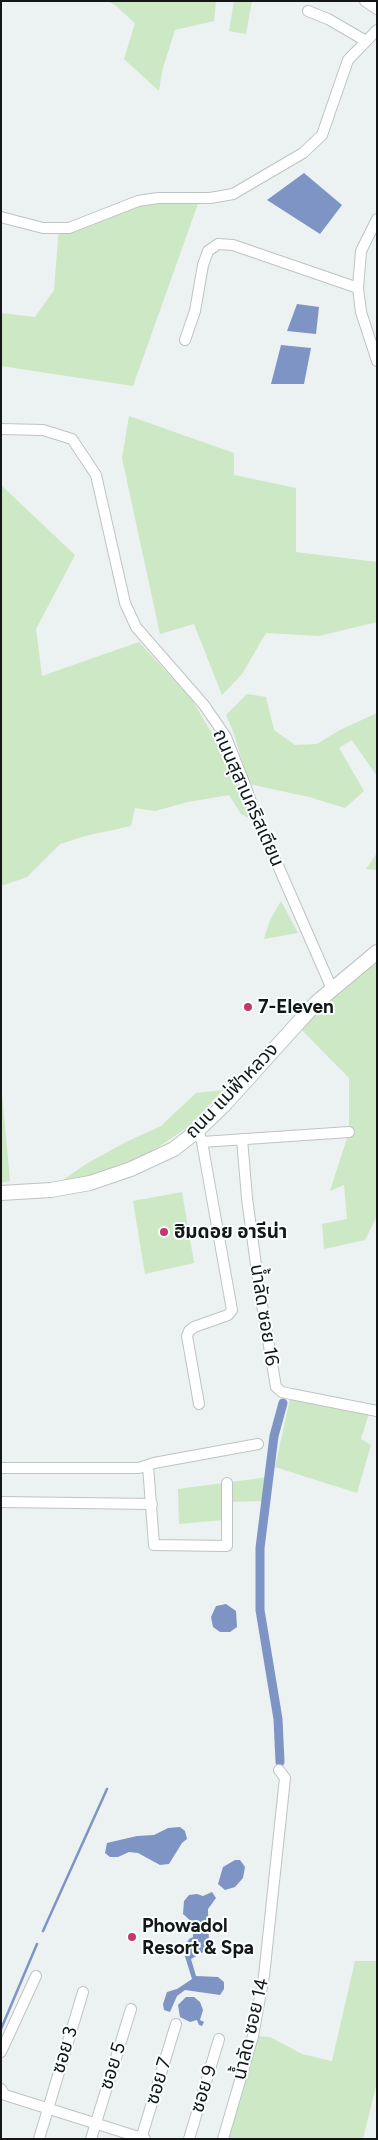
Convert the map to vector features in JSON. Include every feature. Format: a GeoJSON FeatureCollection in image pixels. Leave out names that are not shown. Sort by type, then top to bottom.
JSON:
{"type":"FeatureCollection","features":[{"type":"Feature","properties":{"kind":"street"},"geometry":{"type":"LineString","coordinates":[[365,1],[377,9]]}},
{"type":"Feature","properties":{"kind":"street"},"geometry":{"type":"LineString","coordinates":[[308,11],[328,19],[366,41]]}},
{"type":"Feature","properties":{"kind":"street"},"geometry":{"type":"LineString","coordinates":[[1,217],[43,228],[69,228],[138,202],[158,198],[210,198],[234,194],[303,153],[322,135],[348,60],[377,30]]}},
{"type":"Feature","properties":{"kind":"street"},"geometry":{"type":"LineString","coordinates":[[377,219],[361,251],[358,288],[361,312],[377,361]]}},
{"type":"Feature","properties":{"kind":"street"},"geometry":{"type":"LineString","coordinates":[[185,340],[195,311],[208,251],[218,244],[233,245],[358,288]]}},
{"type":"Feature","properties":{"kind":"street","name":"ถนนสุสานคริสเตียน"},"geometry":{"type":"LineString","coordinates":[[1,429],[43,430],[72,439],[96,475],[125,603],[136,627],[204,705],[226,737],[254,814],[332,989]]}},
{"type":"Feature","properties":{"kind":"street","name":"ถนน แม่ฟ้าหลวง"},"geometry":{"type":"LineString","coordinates":[[1,1193],[68,1187],[112,1176],[162,1155],[200,1136],[224,1105],[303,1017],[332,989],[377,952]]}},
{"type":"Feature","properties":{"kind":"street"},"geometry":{"type":"LineString","coordinates":[[199,1404],[187,1336],[189,1331],[194,1328],[228,1315],[232,1310],[200,1136],[242,1139],[349,1132]]}},
{"type":"Feature","properties":{"kind":"street","name":"น้ำลัด ซอย 16"},"geometry":{"type":"LineString","coordinates":[[242,1139],[247,1198],[259,1287],[276,1387],[282,1392],[377,1411]]}},
{"type":"Feature","properties":{"kind":"street"},"geometry":{"type":"LineString","coordinates":[[1,1468],[140,1468],[154,1463],[258,1444]]}},
{"type":"Feature","properties":{"kind":"street"},"geometry":{"type":"LineString","coordinates":[[148,1466],[154,1545],[227,1546],[227,1483]]}},
{"type":"Feature","properties":{"kind":"street"},"geometry":{"type":"LineString","coordinates":[[1,1502],[152,1504]]}},
{"type":"Feature","properties":{"kind":"street","name":"น้ำลัด ซอย 14"},"geometry":{"type":"LineString","coordinates":[[223,2139],[253,2036],[264,1976],[285,1778],[280,1770]]}},
{"type":"Feature","properties":{"kind":"street"},"geometry":{"type":"LineString","coordinates":[[1,2052],[36,1976]]}},
{"type":"Feature","properties":{"kind":"street","name":"ซอย 3"},"geometry":{"type":"LineString","coordinates":[[39,2139],[83,1992]]}},
{"type":"Feature","properties":{"kind":"street","name":"ซอย 5"},"geometry":{"type":"LineString","coordinates":[[91,2139],[131,2009]]}},
{"type":"Feature","properties":{"kind":"street","name":"ซอย 7"},"geometry":{"type":"LineString","coordinates":[[143,2138],[176,2024]]}},
{"type":"Feature","properties":{"kind":"street","name":"ซอย 9"},"geometry":{"type":"LineString","coordinates":[[189,2139],[219,2039]]}},
{"type":"Feature","properties":{"kind":"street"},"geometry":{"type":"LineString","coordinates":[[1,2089],[5,2095],[143,2138]]}},
{"type":"Feature","properties":{"kind":"green space"},"geometry":{"type":"Polygon","coordinates":[[[107,1],[216,1],[214,21],[175,30],[162,71],[159,91],[124,59],[135,23],[115,5],[107,1]]]}},
{"type":"Feature","properties":{"kind":"green space"},"geometry":{"type":"Polygon","coordinates":[[[234,1],[252,1],[246,34],[229,31],[234,1]]]}},
{"type":"Feature","properties":{"kind":"green space"},"geometry":{"type":"Polygon","coordinates":[[[200,198],[133,386],[1,366],[1,313],[35,317],[54,290],[59,228],[133,203],[200,198]]]}},
{"type":"Feature","properties":{"kind":"green space"},"geometry":{"type":"Polygon","coordinates":[[[129,416],[234,453],[234,475],[296,488],[296,552],[377,562],[377,622],[319,636],[266,633],[242,674],[222,695],[194,624],[160,634],[122,458],[129,416]]]}},
{"type":"Feature","properties":{"kind":"green space"},"geometry":{"type":"Polygon","coordinates":[[[1,485],[75,555],[36,629],[42,676],[139,642],[192,700],[229,762],[250,819],[241,814],[229,795],[188,802],[155,811],[135,808],[131,826],[85,836],[60,844],[27,877],[1,886],[1,485]]]}},
{"type":"Feature","properties":{"kind":"green space"},"geometry":{"type":"Polygon","coordinates":[[[247,694],[266,697],[274,730],[295,745],[317,744],[340,730],[377,713],[377,776],[352,740],[339,748],[364,791],[345,808],[309,797],[249,784],[234,734],[226,715],[247,694]]]}},
{"type":"Feature","properties":{"kind":"green space"},"geometry":{"type":"Polygon","coordinates":[[[377,853],[377,870],[366,869],[377,853]]]}},
{"type":"Feature","properties":{"kind":"green space"},"geometry":{"type":"Polygon","coordinates":[[[281,901],[298,933],[264,939],[270,920],[281,901]]]}},
{"type":"Feature","properties":{"kind":"green space"},"geometry":{"type":"Polygon","coordinates":[[[377,959],[377,1216],[365,1240],[324,1249],[322,1224],[347,1219],[344,1185],[330,1191],[349,1132],[349,1078],[300,1028],[361,970],[377,959]]]}},
{"type":"Feature","properties":{"kind":"green space"},"geometry":{"type":"Polygon","coordinates":[[[1,1083],[10,1181],[1,1183],[1,1083]]]}},
{"type":"Feature","properties":{"kind":"green space"},"geometry":{"type":"Polygon","coordinates":[[[223,1090],[191,1125],[151,1152],[98,1175],[63,1180],[86,1164],[126,1142],[161,1126],[196,1093],[223,1090]]]}},
{"type":"Feature","properties":{"kind":"green space","name":"ฮิมดอย อารีน่า"},"geometry":{"type":"Polygon","coordinates":[[[182,1192],[194,1263],[145,1274],[133,1201],[182,1192]]]}},
{"type":"Feature","properties":{"kind":"green space"},"geometry":{"type":"Polygon","coordinates":[[[291,1394],[370,1410],[361,1439],[371,1445],[357,1493],[275,1467],[291,1394]]]}},
{"type":"Feature","properties":{"kind":"green space"},"geometry":{"type":"Polygon","coordinates":[[[269,1477],[267,1501],[225,1502],[223,1520],[179,1524],[178,1489],[269,1477]]]}},
{"type":"Feature","properties":{"kind":"green space"},"geometry":{"type":"Polygon","coordinates":[[[355,1961],[377,1961],[377,2082],[363,2139],[223,2139],[253,2036],[270,2037],[302,2054],[332,2061],[355,1961]]]}},
{"type":"Feature","properties":{"kind":"water"},"geometry":{"type":"Polygon","coordinates":[[[304,173],[342,205],[320,234],[267,200],[304,173]]]}},
{"type":"Feature","properties":{"kind":"water"},"geometry":{"type":"Polygon","coordinates":[[[297,304],[319,307],[316,334],[287,331],[297,304]]]}},
{"type":"Feature","properties":{"kind":"water"},"geometry":{"type":"Polygon","coordinates":[[[281,345],[311,348],[304,384],[271,384],[281,345]]]}},
{"type":"Feature","properties":{"kind":"water"},"geometry":{"type":"Polygon","coordinates":[[[226,1604],[236,1611],[237,1627],[230,1632],[220,1632],[213,1627],[211,1617],[216,1606],[226,1604]]]}},
{"type":"Feature","properties":{"kind":"water"},"geometry":{"type":"Polygon","coordinates":[[[180,1827],[185,1831],[187,1839],[182,1843],[169,1864],[160,1865],[138,1853],[129,1852],[118,1857],[110,1857],[105,1853],[107,1843],[137,1836],[154,1835],[168,1828],[180,1827]]]}},
{"type":"Feature","properties":{"kind":"water"},"geometry":{"type":"Polygon","coordinates":[[[235,1860],[240,1860],[245,1867],[243,1878],[235,1887],[225,1890],[218,1884],[223,1867],[235,1860]]]}},
{"type":"Feature","properties":{"kind":"water"},"geometry":{"type":"Polygon","coordinates":[[[212,1892],[216,1898],[208,1909],[209,1943],[205,1951],[191,1959],[196,1976],[218,1977],[224,1982],[224,1989],[220,1995],[185,1990],[177,1996],[170,2012],[164,2010],[163,2004],[167,1992],[177,1989],[192,1979],[183,1950],[189,1939],[193,1937],[193,1923],[183,1914],[184,1901],[189,1895],[197,1894],[203,1896],[212,1892]]]}},
{"type":"Feature","properties":{"kind":"water"},"geometry":{"type":"Polygon","coordinates":[[[186,1997],[194,1997],[200,2002],[203,2010],[200,2020],[204,2022],[202,2026],[199,2025],[197,2020],[190,2022],[180,2017],[178,2005],[186,1997]]]}},
{"type":"Feature","properties":{"kind":"waterway"},"geometry":{"type":"LineString","coordinates":[[280,1762],[278,1719],[260,1610],[260,1548],[274,1436],[283,1403]]}},
{"type":"Feature","properties":{"kind":"waterway"},"geometry":{"type":"LineString","coordinates":[[43,1931],[107,1789]]}},
{"type":"Feature","properties":{"kind":"waterway"},"geometry":{"type":"LineString","coordinates":[[1,2029],[37,1944]]}},
{"type":"Feature","properties":{"kind":"place","name":"7-Eleven"},"geometry":{"type":"Point","coordinates":[248,1007]}},
{"type":"Feature","properties":{"kind":"place","name":"ฮิมดอย อารีน่า"},"geometry":{"type":"Point","coordinates":[164,1232]}},
{"type":"Feature","properties":{"kind":"place","name":"Phowadol Resort & Spa"},"geometry":{"type":"Point","coordinates":[132,1937]}}]}
